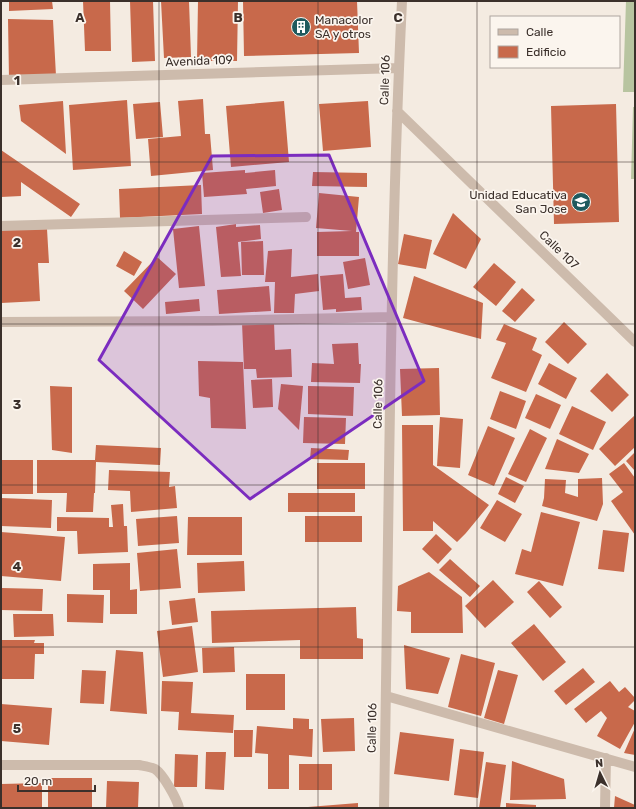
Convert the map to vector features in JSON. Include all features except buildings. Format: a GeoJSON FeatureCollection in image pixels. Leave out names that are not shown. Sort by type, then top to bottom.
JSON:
{"type":"FeatureCollection","features":[{"type":"Feature","properties":{"kind":"street","name":"Calle 106"},"geometry":{"type":"LineString","coordinates":[[384,808],[392,317],[398,68],[402,1]]}},
{"type":"Feature","properties":{"kind":"street","name":"Avenida 109"},"geometry":{"type":"LineString","coordinates":[[1,80],[398,68]]}},
{"type":"Feature","properties":{"kind":"street","name":"Calle 107"},"geometry":{"type":"LineString","coordinates":[[397,111],[635,342]]}},
{"type":"Feature","properties":{"kind":"street"},"geometry":{"type":"LineString","coordinates":[[1,226],[306,217]]}},
{"type":"Feature","properties":{"kind":"street"},"geometry":{"type":"LineString","coordinates":[[1,322],[204,321],[392,317]]}},
{"type":"Feature","properties":{"kind":"street"},"geometry":{"type":"LineString","coordinates":[[386,696],[635,766]]}},
{"type":"Feature","properties":{"kind":"street"},"geometry":{"type":"LineString","coordinates":[[605,808],[606,758]]}},
{"type":"Feature","properties":{"kind":"street"},"geometry":{"type":"LineString","coordinates":[[1,765],[139,765],[156,770],[168,784],[179,808]]}},
{"type":"Feature","properties":{"kind":"highlighted area"},"geometry":{"type":"Polygon","coordinates":[[[329,155],[424,381],[250,499],[99,360],[212,156],[329,155]]]}},
{"type":"Feature","properties":{"kind":"green space"},"geometry":{"type":"Polygon","coordinates":[[[626,1],[635,1],[635,92],[623,92],[626,1]]]}},
{"type":"Feature","properties":{"kind":"green space"},"geometry":{"type":"Polygon","coordinates":[[[633,107],[635,107],[635,179],[631,179],[633,107]]]}},
{"type":"Feature","properties":{"kind":"place","name":"Manacolor SA y otros"},"geometry":{"type":"Point","coordinates":[301,27]}},
{"type":"Feature","properties":{"kind":"place","name":"Unidad Educativa San Jose"},"geometry":{"type":"Point","coordinates":[581,202]}}]}
